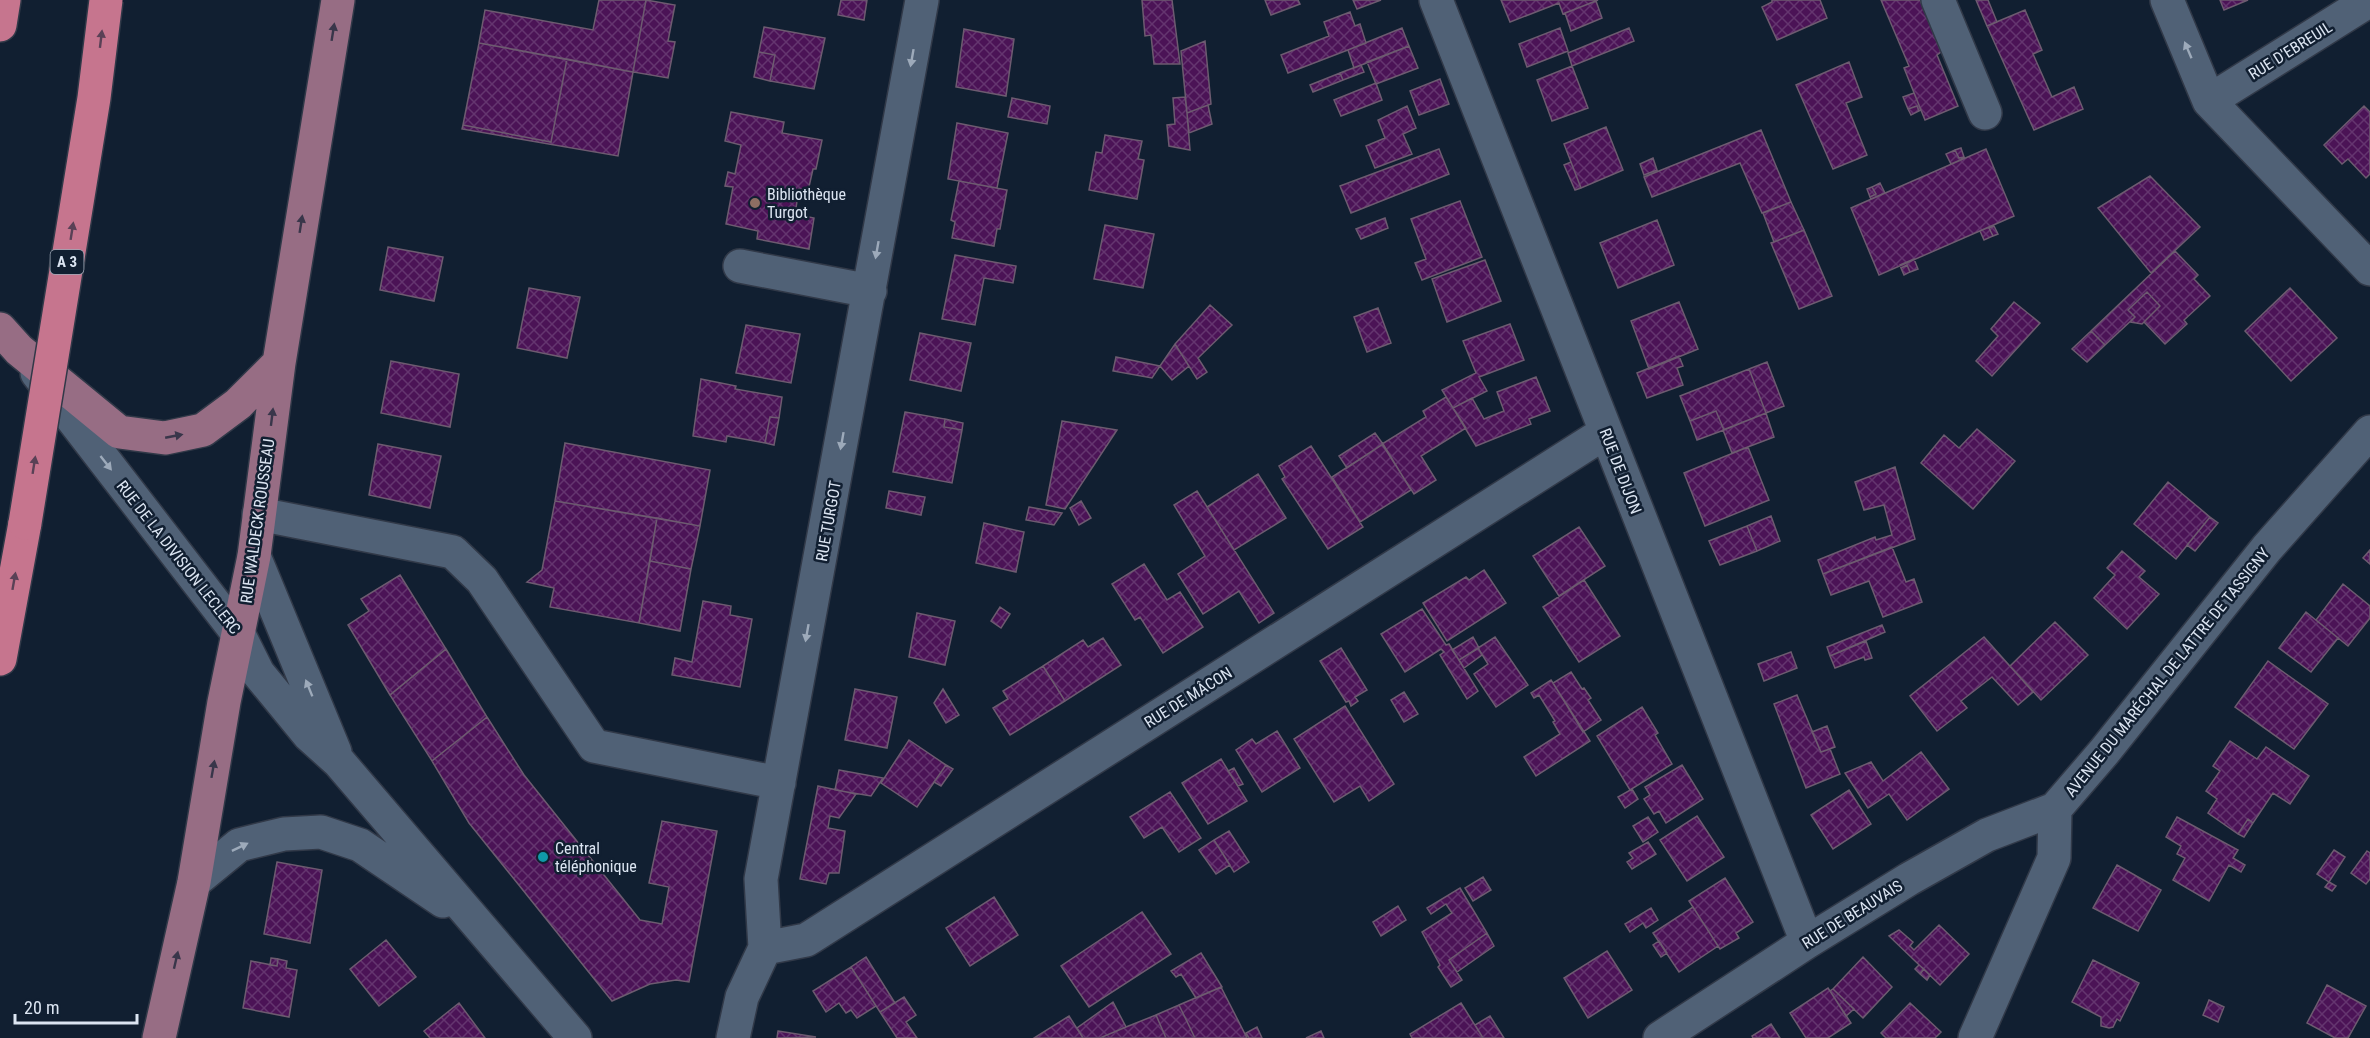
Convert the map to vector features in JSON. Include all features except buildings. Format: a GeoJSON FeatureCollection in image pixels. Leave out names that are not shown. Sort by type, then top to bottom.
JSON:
{"type":"FeatureCollection","features":[{"type":"Feature","properties":{"kind":"highway"},"geometry":{"type":"LineString","coordinates":[[0,25],[4,0]]}},
{"type":"Feature","properties":{"kind":"highway","name":"A 3"},"geometry":{"type":"LineString","coordinates":[[0,659],[25,523],[94,98],[106,0]]}},
{"type":"Feature","properties":{"kind":"main road","name":"RUE WALDECK ROUSSEAU"},"geometry":{"type":"LineString","coordinates":[[159,1038],[194,882],[224,702],[254,556],[279,363],[338,0]]}},
{"type":"Feature","properties":{"kind":"main road","name":"RUE DE LA DIVISION LECLERC"},"geometry":{"type":"LineString","coordinates":[[10,340],[119,432],[165,438],[203,430],[238,404],[279,363]]}},
{"type":"Feature","properties":{"kind":"street","name":"RUE TURGOT"},"geometry":{"type":"LineString","coordinates":[[734,1038],[742,997],[765,948],[761,879],[922,0]]}},
{"type":"Feature","properties":{"kind":"street","name":"RUE DE DIJON"},"geometry":{"type":"LineString","coordinates":[[1436,0],[1807,942]]}},
{"type":"Feature","properties":{"kind":"street"},"geometry":{"type":"LineString","coordinates":[[1938,0],[1984,113]]}},
{"type":"Feature","properties":{"kind":"street"},"geometry":{"type":"LineString","coordinates":[[2167,0],[2209,101],[2370,268]]}},
{"type":"Feature","properties":{"kind":"street","name":"RUE D'EBREUIL"},"geometry":{"type":"LineString","coordinates":[[2209,101],[2370,0]]}},
{"type":"Feature","properties":{"kind":"street"},"geometry":{"type":"LineString","coordinates":[[747,273],[870,291]]}},
{"type":"Feature","properties":{"kind":"street","name":"RUE DE LA DIVISION LECLERC"},"geometry":{"type":"LineString","coordinates":[[10,340],[239,635],[258,673],[309,735],[339,762],[575,1038]]}},
{"type":"Feature","properties":{"kind":"street","name":"RUE DE MÂCON"},"geometry":{"type":"LineString","coordinates":[[765,948],[811,938],[1606,432]]}},
{"type":"Feature","properties":{"kind":"street","name":"AVENUE DU MARÉCHAL DE LATTRE DE TASSIGNY"},"geometry":{"type":"LineString","coordinates":[[1976,1038],[2054,858],[2055,809],[2111,743],[2267,548],[2370,432]]}},
{"type":"Feature","properties":{"kind":"street"},"geometry":{"type":"LineString","coordinates":[[259,514],[453,552],[482,580],[594,747],[779,783]]}},
{"type":"Feature","properties":{"kind":"street","name":"RUE DE LA DIVISION LECLERC"},"geometry":{"type":"LineString","coordinates":[[254,556],[339,762]]}},
{"type":"Feature","properties":{"kind":"street","name":"RUE DE BEAUVAIS"},"geometry":{"type":"LineString","coordinates":[[1660,1038],[1909,879],[1987,834],[2055,809]]}},
{"type":"Feature","properties":{"kind":"street","name":"RUE DE LA DIVISION LECLERC"},"geometry":{"type":"LineString","coordinates":[[194,882],[239,845],[284,834],[321,832],[360,845],[478,925]]}},
{"type":"Feature","properties":{"kind":"place","name":"Bibliothèque Turgot"},"geometry":{"type":"Point","coordinates":[755,203]}},
{"type":"Feature","properties":{"kind":"place","name":"Central téléphonique"},"geometry":{"type":"Point","coordinates":[543,857]}}]}
